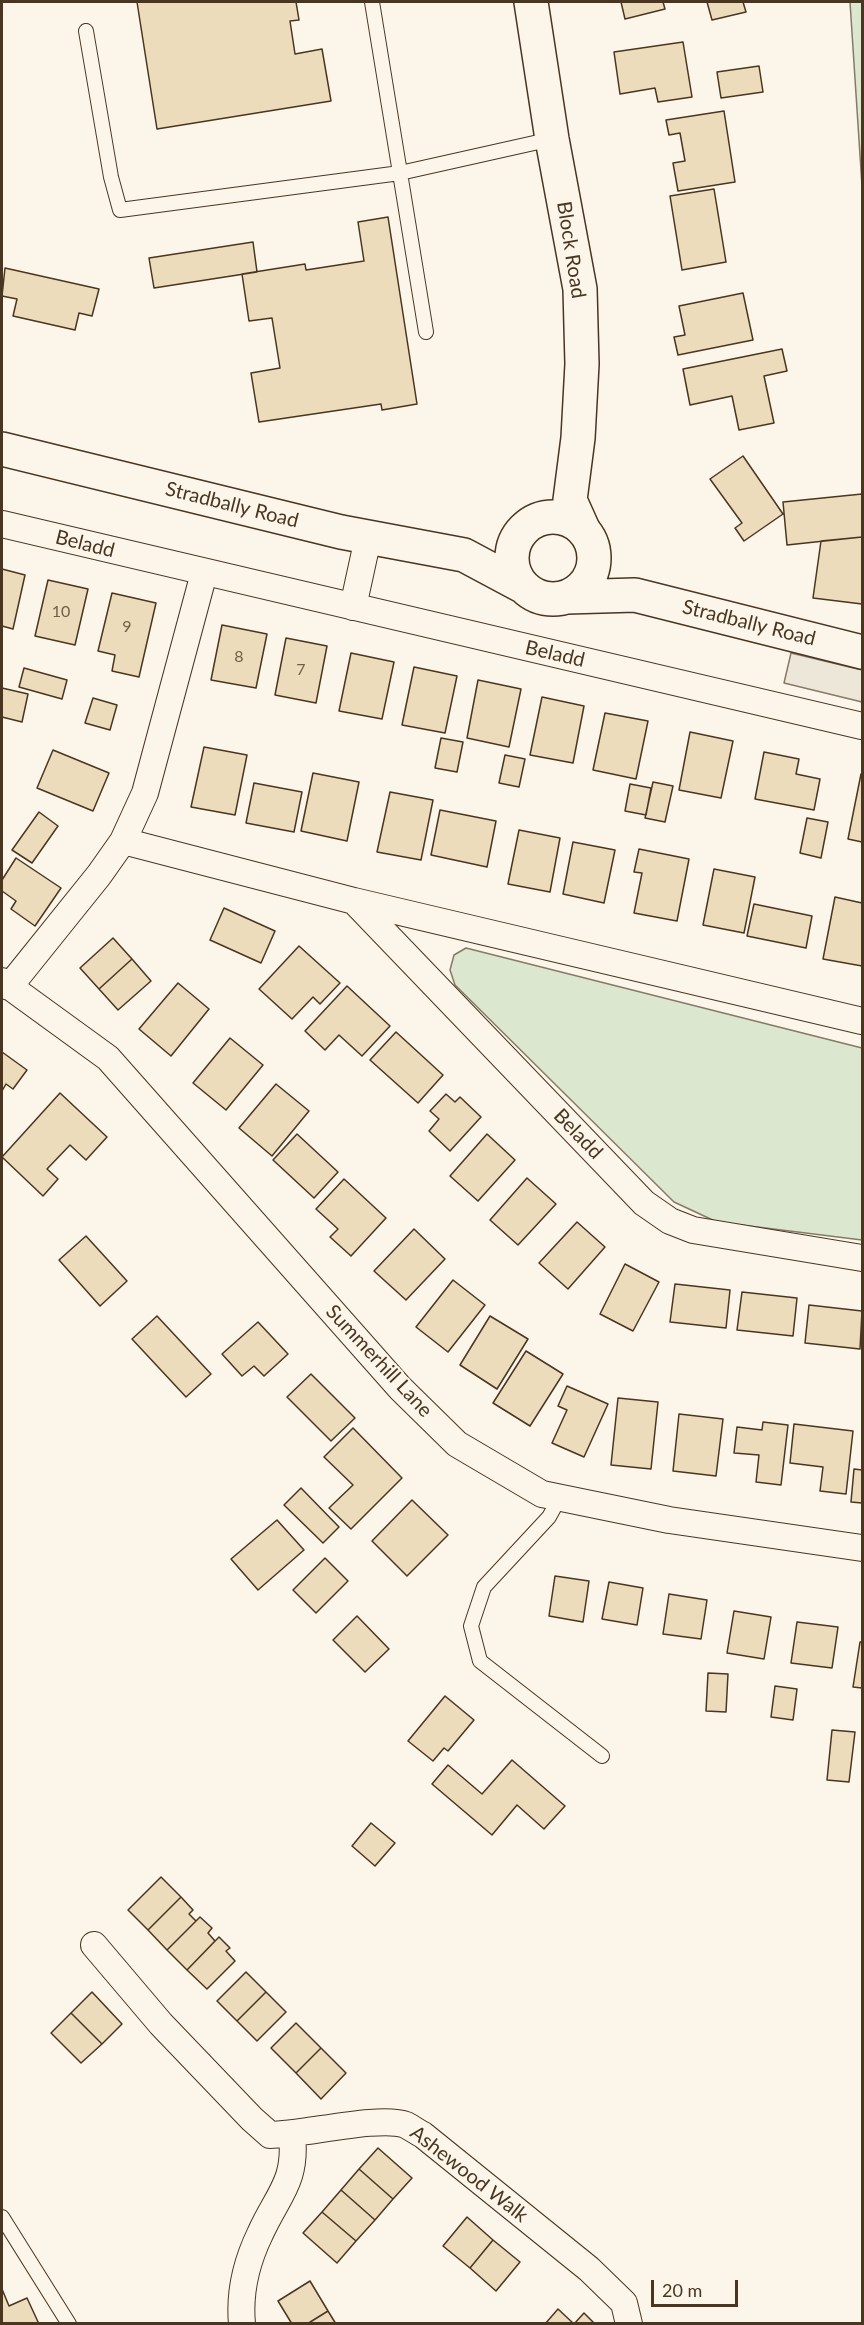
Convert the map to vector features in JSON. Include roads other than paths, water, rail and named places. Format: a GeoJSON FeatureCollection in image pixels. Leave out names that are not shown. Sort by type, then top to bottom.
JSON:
{"type":"FeatureCollection","features":[{"type":"Feature","properties":{"kind":"main road","name":"Block Road"},"geometry":{"type":"LineString","coordinates":[[531,2],[552,139],[580,288],[581,374],[578,438],[562,508]]}},
{"type":"Feature","properties":{"kind":"main road","name":"Stradbally Road"},"geometry":{"type":"LineString","coordinates":[[2,449],[368,538],[464,555],[522,586]]}},
{"type":"Feature","properties":{"kind":"main road"},"geometry":{"type":"LineString","coordinates":[[464,555],[562,508],[589,544],[591,575],[581,588],[567,597],[551,599],[536,596],[522,586],[513,573],[511,556],[515,540],[524,527]]}},
{"type":"Feature","properties":{"kind":"main road","name":"Stradbally Road"},"geometry":{"type":"LineString","coordinates":[[589,544],[635,595]]}},
{"type":"Feature","properties":{"kind":"main road","name":"Stradbally Road"},"geometry":{"type":"LineString","coordinates":[[567,597],[635,595],[862,652]]}},
{"type":"Feature","properties":{"kind":"street","name":"Beladd"},"geometry":{"type":"LineString","coordinates":[[2,524],[862,726]]}},
{"type":"Feature","properties":{"kind":"street"},"geometry":{"type":"LineString","coordinates":[[353,607],[368,538]]}},
{"type":"Feature","properties":{"kind":"street"},"geometry":{"type":"LineString","coordinates":[[5,984],[99,875],[123,841],[145,793],[204,573]]}},
{"type":"Feature","properties":{"kind":"street"},"geometry":{"type":"LineString","coordinates":[[123,841],[354,901],[862,1021]]}},
{"type":"Feature","properties":{"kind":"street","name":"Beladd"},"geometry":{"type":"LineString","coordinates":[[354,901],[644,1203],[670,1221],[693,1230],[862,1258]]}},
{"type":"Feature","properties":{"kind":"street","name":"Summerhill Lane"},"geometry":{"type":"LineString","coordinates":[[5,984],[108,1058],[400,1388],[457,1444],[542,1494],[669,1521],[862,1548]]}},
{"type":"Feature","properties":{"kind":"street","name":"Ashewood Walk"},"geometry":{"type":"LineString","coordinates":[[94,1945],[161,2024],[270,2135],[292,2135],[381,2123],[405,2125],[423,2135],[589,2269],[624,2303],[629,2324]]}},
{"type":"Feature","properties":{"kind":"street"},"geometry":{"type":"LineString","coordinates":[[242,2324],[241,2298],[245,2270],[260,2233],[289,2180],[294,2154],[292,2135]]}},
{"type":"Feature","properties":{"kind":"lane"},"geometry":{"type":"LineString","coordinates":[[372,2],[426,332]]}},
{"type":"Feature","properties":{"kind":"lane"},"geometry":{"type":"LineString","coordinates":[[86,31],[111,177],[120,210],[400,173],[552,139]]}},
{"type":"Feature","properties":{"kind":"lane"},"geometry":{"type":"LineString","coordinates":[[560,1497],[549,1517],[484,1587],[471,1626],[480,1661],[602,1756]]}},
{"type":"Feature","properties":{"kind":"lane"},"geometry":{"type":"LineString","coordinates":[[2,2217],[69,2324]]}}]}
